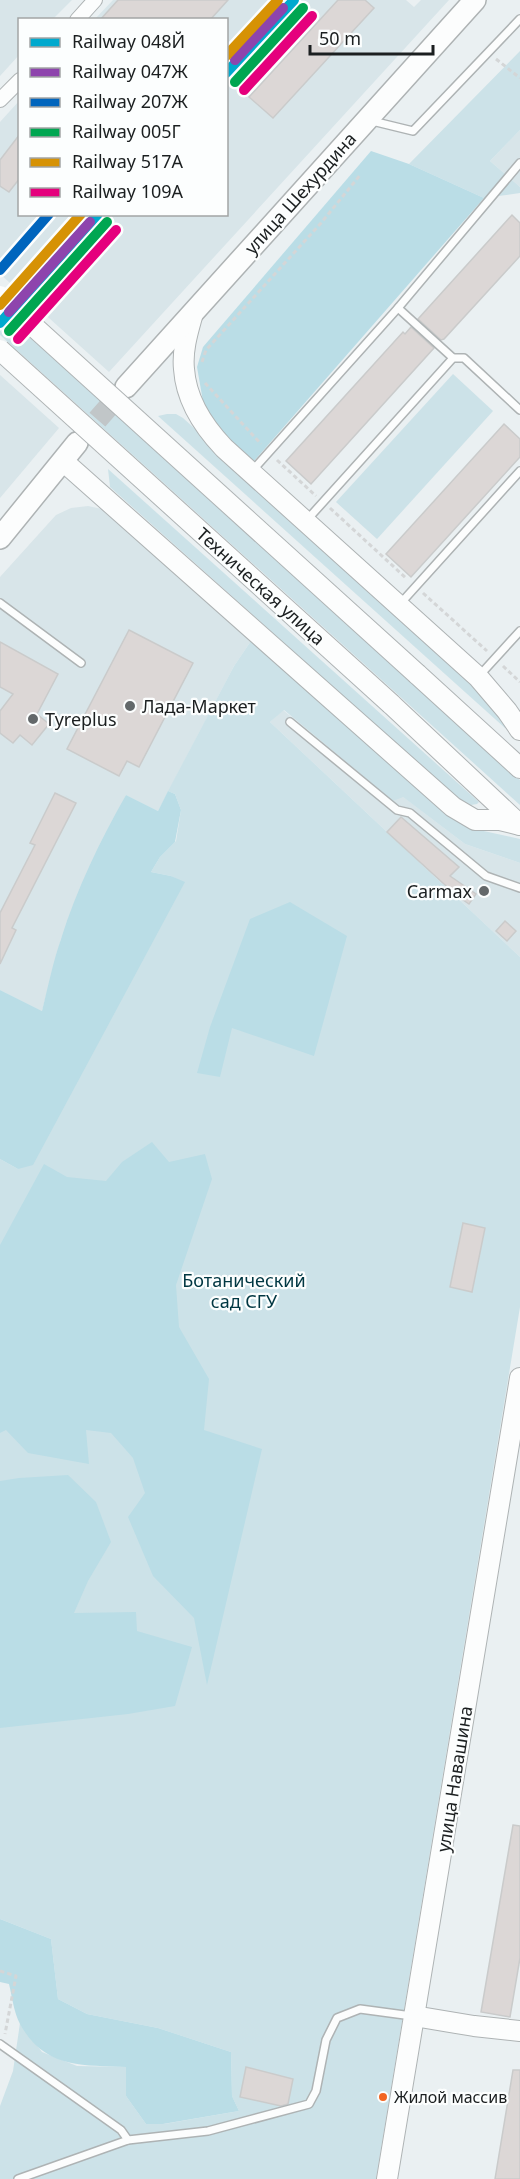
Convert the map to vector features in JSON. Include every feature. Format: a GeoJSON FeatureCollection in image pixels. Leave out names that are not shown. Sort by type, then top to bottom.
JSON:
{"type":"FeatureCollection","features":[{"type":"Feature","properties":{"kind":"main road","name":"улица Шехурдина"},"geometry":{"type":"LineString","coordinates":[[126,387],[475,0]]}},
{"type":"Feature","properties":{"kind":"main road"},"geometry":{"type":"LineString","coordinates":[[0,296],[520,768]]}},
{"type":"Feature","properties":{"kind":"main road"},"geometry":{"type":"LineString","coordinates":[[193,313],[185,341],[184,369],[189,392],[210,433],[478,677],[520,730]]}},
{"type":"Feature","properties":{"kind":"main road","name":"Техническая улица"},"geometry":{"type":"LineString","coordinates":[[0,350],[391,704],[520,825]]}},
{"type":"Feature","properties":{"kind":"main road"},"geometry":{"type":"LineString","coordinates":[[0,538],[77,443]]}},
{"type":"Feature","properties":{"kind":"main road"},"geometry":{"type":"LineString","coordinates":[[63,461],[453,807],[475,820],[500,820],[520,825]]}},
{"type":"Feature","properties":{"kind":"main road","name":"улица Навашина"},"geometry":{"type":"LineString","coordinates":[[387,2179],[520,1378]]}},
{"type":"Feature","properties":{"kind":"main road"},"geometry":{"type":"LineString","coordinates":[[414,2016],[520,2031]]}},
{"type":"Feature","properties":{"kind":"street"},"geometry":{"type":"LineString","coordinates":[[79,18],[95,0]]}},
{"type":"Feature","properties":{"kind":"street"},"geometry":{"type":"LineString","coordinates":[[0,100],[18,82]]}},
{"type":"Feature","properties":{"kind":"lane"},"geometry":{"type":"LineString","coordinates":[[367,120],[413,131],[520,19]]}},
{"type":"Feature","properties":{"kind":"lane"},"geometry":{"type":"LineString","coordinates":[[251,472],[398,308],[520,163]]}},
{"type":"Feature","properties":{"kind":"lane"},"geometry":{"type":"LineString","coordinates":[[398,308],[453,358],[464,358],[520,410]]}},
{"type":"Feature","properties":{"kind":"lane"},"geometry":{"type":"LineString","coordinates":[[305,521],[453,358]]}},
{"type":"Feature","properties":{"kind":"lane"},"geometry":{"type":"LineString","coordinates":[[399,606],[520,471]]}},
{"type":"Feature","properties":{"kind":"lane"},"geometry":{"type":"LineString","coordinates":[[0,603],[81,663]]}},
{"type":"Feature","properties":{"kind":"lane"},"geometry":{"type":"LineString","coordinates":[[478,677],[520,631]]}},
{"type":"Feature","properties":{"kind":"lane"},"geometry":{"type":"LineString","coordinates":[[290,722],[397,810],[410,813],[486,876],[520,888]]}},
{"type":"Feature","properties":{"kind":"lane"},"geometry":{"type":"LineString","coordinates":[[18,2179],[128,2140],[208,2131],[309,2104],[316,2091],[326,2040],[338,2018],[360,2009],[414,2016]]}},
{"type":"Feature","properties":{"kind":"lane"},"geometry":{"type":"LineString","coordinates":[[2,2044],[121,2130],[128,2140]]}},
{"type":"Feature","properties":{"kind":"path"},"geometry":{"type":"LineString","coordinates":[[505,67],[520,78]]}},
{"type":"Feature","properties":{"kind":"path"},"geometry":{"type":"LineString","coordinates":[[201,366],[206,350],[321,223],[361,174]]}},
{"type":"Feature","properties":{"kind":"path"},"geometry":{"type":"LineString","coordinates":[[204,381],[268,452],[520,682]]}},
{"type":"Feature","properties":{"kind":"path"},"geometry":{"type":"LineString","coordinates":[[0,1971],[16,1976],[2,2044]]}},
{"type":"Feature","properties":{"kind":"shaded area"},"geometry":{"type":"Polygon","coordinates":[[[0,0],[72,0],[54,18],[18,18],[18,56],[0,76],[0,0]]]}},
{"type":"Feature","properties":{"kind":"shaded area"},"geometry":{"type":"Polygon","coordinates":[[[113,0],[406,0],[414,7],[421,0],[449,0],[109,372],[0,274],[0,122],[18,102],[18,216],[228,216],[228,18],[96,18],[113,0]]]}},
{"type":"Feature","properties":{"kind":"shaded area"},"geometry":{"type":"Polygon","coordinates":[[[520,130],[520,187],[490,161],[520,130]]]}},
{"type":"Feature","properties":{"kind":"shaded area"},"geometry":{"type":"Polygon","coordinates":[[[371,151],[409,164],[484,198],[254,461],[234,447],[205,413],[197,367],[203,347],[371,151]]]}},
{"type":"Feature","properties":{"kind":"shaded area"},"geometry":{"type":"Polygon","coordinates":[[[0,375],[59,428],[0,498],[0,375]]]}},
{"type":"Feature","properties":{"kind":"shaded area"},"geometry":{"type":"Polygon","coordinates":[[[88,506],[102,509],[253,638],[234,666],[158,811],[126,795],[61,939],[42,1011],[0,990],[0,577],[56,515],[71,508],[88,506]]]}},
{"type":"Feature","properties":{"kind":"shaded area"},"geometry":{"type":"Polygon","coordinates":[[[283,710],[393,801],[402,796],[465,844],[520,863],[520,957],[270,722],[283,710]]]}},
{"type":"Feature","properties":{"kind":"shaded area"},"geometry":{"type":"Polygon","coordinates":[[[168,791],[175,794],[181,810],[175,842],[160,857],[151,872],[171,876],[185,882],[33,1165],[18,1169],[0,1159],[0,990],[42,1011],[74,901],[98,847],[126,795],[158,811],[168,791]]]}},
{"type":"Feature","properties":{"kind":"shaded area"},"geometry":{"type":"Polygon","coordinates":[[[290,902],[347,936],[314,1056],[232,1028],[220,1077],[197,1073],[210,1027],[250,919],[290,902]]]}},
{"type":"Feature","properties":{"kind":"shaded area"},"geometry":{"type":"Polygon","coordinates":[[[152,1142],[169,1162],[205,1154],[212,1179],[176,1285],[179,1327],[209,1379],[204,1430],[262,1449],[207,1685],[194,1618],[153,1576],[128,1517],[145,1493],[133,1458],[111,1433],[86,1430],[89,1464],[28,1453],[6,1430],[0,1433],[0,1245],[44,1164],[67,1177],[106,1181],[122,1162],[152,1142]]]}},
{"type":"Feature","properties":{"kind":"shaded area"},"geometry":{"type":"Polygon","coordinates":[[[68,1475],[96,1502],[111,1542],[88,1581],[74,1613],[136,1612],[137,1631],[192,1647],[175,1706],[128,1714],[0,1728],[0,1481],[68,1475]]]}},
{"type":"Feature","properties":{"kind":"shaded area"},"geometry":{"type":"Polygon","coordinates":[[[0,1919],[51,1939],[58,1999],[87,2014],[158,2028],[231,2052],[232,2096],[239,2111],[163,2124],[146,2124],[126,2096],[126,2067],[66,2062],[41,2049],[30,2039],[20,2024],[9,1984],[0,1982],[0,1919]]]}},
{"type":"Feature","properties":{"kind":"green space"},"geometry":{"type":"Polygon","coordinates":[[[520,51],[520,130],[490,161],[520,187],[520,193],[484,198],[409,164],[520,51]]]}},
{"type":"Feature","properties":{"kind":"green space"},"geometry":{"type":"Polygon","coordinates":[[[0,310],[520,780],[520,805],[0,335],[0,310]]]}},
{"type":"Feature","properties":{"kind":"green space"},"geometry":{"type":"Polygon","coordinates":[[[453,374],[493,411],[377,539],[336,502],[453,374]]]}},
{"type":"Feature","properties":{"kind":"green space"},"geometry":{"type":"Polygon","coordinates":[[[176,414],[183,418],[473,681],[505,720],[505,728],[158,416],[176,414]]]}},
{"type":"Feature","properties":{"kind":"green space"},"geometry":{"type":"Polygon","coordinates":[[[108,469],[479,802],[471,805],[456,797],[110,487],[108,469]]]}},
{"type":"Feature","properties":{"kind":"green space","name":"Ботанический сад СГУ"},"geometry":{"type":"Polygon","coordinates":[[[253,638],[470,828],[520,839],[520,863],[465,844],[403,797],[393,801],[284,710],[270,722],[520,957],[520,1307],[376,2179],[0,2179],[0,2106],[13,2071],[20,2023],[42,2052],[77,2066],[126,2067],[126,2096],[146,2124],[164,2124],[239,2111],[232,2096],[231,2052],[158,2028],[87,2014],[58,1999],[51,1939],[0,1919],[0,1159],[18,1169],[184,883],[171,876],[151,872],[160,857],[176,841],[181,810],[175,794],[168,791],[234,666],[253,638]]]}},
{"type":"Feature","properties":{"kind":"building"},"geometry":{"type":"Polygon","coordinates":[[[118,0],[228,0],[212,18],[102,18],[118,0]]]}},
{"type":"Feature","properties":{"kind":"building"},"geometry":{"type":"Polygon","coordinates":[[[338,0],[365,0],[374,8],[273,118],[249,97],[338,0]]]}},
{"type":"Feature","properties":{"kind":"building"},"geometry":{"type":"Polygon","coordinates":[[[18,137],[18,181],[9,192],[0,186],[0,160],[18,137]]]}},
{"type":"Feature","properties":{"kind":"building"},"geometry":{"type":"Polygon","coordinates":[[[512,215],[520,223],[520,256],[441,340],[418,319],[512,215]]]}},
{"type":"Feature","properties":{"kind":"building"},"geometry":{"type":"Polygon","coordinates":[[[411,327],[434,348],[311,484],[286,461],[403,332],[405,334],[411,327]]]}},
{"type":"Feature","properties":{"kind":"building"},"geometry":{"type":"Polygon","coordinates":[[[504,424],[520,439],[520,457],[411,577],[386,554],[504,424]]]}},
{"type":"Feature","properties":{"kind":"building","name":"Лада-Маркет"},"geometry":{"type":"Polygon","coordinates":[[[129,630],[193,663],[139,767],[127,761],[119,776],[67,749],[129,630]]]}},
{"type":"Feature","properties":{"kind":"building"},"geometry":{"type":"Polygon","coordinates":[[[0,642],[58,674],[37,714],[49,724],[32,745],[20,735],[13,743],[0,733],[0,711],[13,694],[0,687],[0,642]]]}},
{"type":"Feature","properties":{"kind":"building"},"geometry":{"type":"Polygon","coordinates":[[[55,793],[76,803],[12,928],[16,930],[0,964],[0,913],[35,845],[30,843],[55,793]]]}},
{"type":"Feature","properties":{"kind":"building"},"geometry":{"type":"Polygon","coordinates":[[[401,817],[459,867],[450,876],[476,894],[469,904],[456,895],[387,832],[401,817]]]}},
{"type":"Feature","properties":{"kind":"building"},"geometry":{"type":"Polygon","coordinates":[[[505,921],[516,931],[507,941],[496,931],[505,921]]]}},
{"type":"Feature","properties":{"kind":"building"},"geometry":{"type":"Polygon","coordinates":[[[463,1223],[485,1228],[472,1292],[450,1287],[463,1223]]]}},
{"type":"Feature","properties":{"kind":"building"},"geometry":{"type":"Polygon","coordinates":[[[513,1825],[520,1826],[520,1958],[510,2017],[481,2012],[513,1825]]]}},
{"type":"Feature","properties":{"kind":"building"},"geometry":{"type":"Polygon","coordinates":[[[246,2067],[293,2079],[288,2104],[281,2106],[240,2097],[246,2067]]]}},
{"type":"Feature","properties":{"kind":"building"},"geometry":{"type":"Polygon","coordinates":[[[513,2070],[520,2070],[520,2179],[495,2179],[513,2070]]]}},
{"type":"Feature","properties":{"kind":"tunnel"},"geometry":{"type":"LineString","coordinates":[[77,443],[126,387]]}},
{"type":"Feature","properties":{"kind":"rail line","name":"517А"},"geometry":{"type":"LineString","coordinates":[[228,54],[278,0]]}},
{"type":"Feature","properties":{"kind":"rail line","name":"048Й"},"geometry":{"type":"LineString","coordinates":[[228,71],[294,0]]}},
{"type":"Feature","properties":{"kind":"rail line","name":"047Ж"},"geometry":{"type":"LineString","coordinates":[[235,60],[283,8]]}},
{"type":"Feature","properties":{"kind":"rail line","name":"005Г"},"geometry":{"type":"LineString","coordinates":[[235,82],[303,8]]}},
{"type":"Feature","properties":{"kind":"rail line","name":"109А"},"geometry":{"type":"LineString","coordinates":[[244,90],[312,16]]}},
{"type":"Feature","properties":{"kind":"rail line","name":"207Ж"},"geometry":{"type":"LineString","coordinates":[[0,270],[47,216]]}},
{"type":"Feature","properties":{"kind":"rail line","name":"517А"},"geometry":{"type":"LineString","coordinates":[[0,305],[79,216]]}},
{"type":"Feature","properties":{"kind":"rail line","name":"048Й"},"geometry":{"type":"LineString","coordinates":[[0,323],[96,216]]}},
{"type":"Feature","properties":{"kind":"rail line","name":"047Ж"},"geometry":{"type":"LineString","coordinates":[[9,312],[90,222]]}},
{"type":"Feature","properties":{"kind":"rail line","name":"005Г"},"geometry":{"type":"LineString","coordinates":[[9,331],[107,222]]}},
{"type":"Feature","properties":{"kind":"rail line","name":"109А"},"geometry":{"type":"LineString","coordinates":[[18,339],[116,230]]}},
{"type":"Feature","properties":{"kind":"place","name":"Лада-Маркет"},"geometry":{"type":"Point","coordinates":[130,706]}},
{"type":"Feature","properties":{"kind":"place","name":"Tyreplus"},"geometry":{"type":"Point","coordinates":[33,719]}},
{"type":"Feature","properties":{"kind":"place","name":"Carmax"},"geometry":{"type":"Point","coordinates":[484,891]}},
{"type":"Feature","properties":{"kind":"place","name":"Жилой массив"},"geometry":{"type":"Point","coordinates":[383,2097]}}]}
